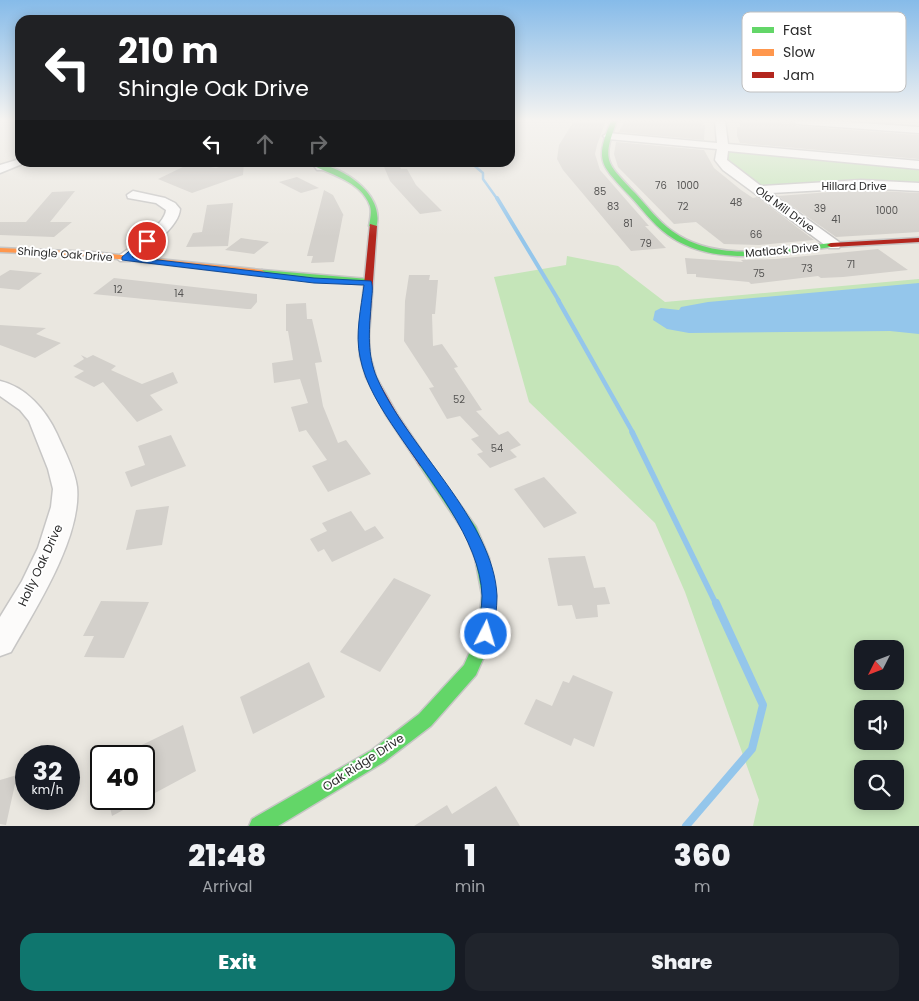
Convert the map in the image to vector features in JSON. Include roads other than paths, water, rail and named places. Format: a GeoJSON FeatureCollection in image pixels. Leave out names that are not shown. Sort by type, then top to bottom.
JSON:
{"type":"FeatureCollection","features":[{"type":"Feature","properties":{"kind":"street","name":"Matlack Drive"},"geometry":{"type":"LineString","coordinates":[[604,160],[607,168],[670,233],[681,241],[705,249],[748,254],[919,240]]}},
{"type":"Feature","properties":{"kind":"street","name":"Old Mill Drive"},"geometry":{"type":"LineString","coordinates":[[721,160],[727,167],[834,246]]}},
{"type":"Feature","properties":{"kind":"street"},"geometry":{"type":"LineString","coordinates":[[868,160],[919,164]]}},
{"type":"Feature","properties":{"kind":"street"},"geometry":{"type":"LineString","coordinates":[[0,169],[15,164]]}},
{"type":"Feature","properties":{"kind":"street","name":"Oak Ridge Drive"},"geometry":{"type":"LineString","coordinates":[[259,826],[378,756],[425,720],[470,670],[486,634],[489,595],[482,558],[471,531],[392,415],[371,377],[365,356],[364,336],[374,208],[370,198],[363,190],[322,167]]}},
{"type":"Feature","properties":{"kind":"street","name":"Hillard Drive"},"geometry":{"type":"LineString","coordinates":[[760,190],[861,184],[919,187]]}},
{"type":"Feature","properties":{"kind":"street"},"geometry":{"type":"LineString","coordinates":[[125,258],[157,232],[174,214],[173,209],[167,204],[133,195]]}},
{"type":"Feature","properties":{"kind":"street","name":"Shingle Oak Drive"},"geometry":{"type":"LineString","coordinates":[[0,250],[68,253],[314,280],[368,282]]}},
{"type":"Feature","properties":{"kind":"street","name":"Holly Oak Drive"},"geometry":{"type":"LineString","coordinates":[[0,387],[35,412],[43,423],[65,487],[64,510],[50,548],[29,594],[0,643]]}},
{"type":"Feature","properties":{"kind":"water"},"geometry":{"type":"Polygon","coordinates":[[[919,283],[919,334],[890,331],[689,333],[667,329],[653,320],[655,311],[661,308],[679,310],[681,307],[708,302],[919,283]]]}},
{"type":"Feature","properties":{"kind":"waterway"},"geometry":{"type":"LineString","coordinates":[[476,167],[483,173],[483,179],[498,200]]}},
{"type":"Feature","properties":{"kind":"waterway"},"geometry":{"type":"LineString","coordinates":[[497,198],[559,301]]}},
{"type":"Feature","properties":{"kind":"waterway"},"geometry":{"type":"LineString","coordinates":[[558,300],[633,433]]}},
{"type":"Feature","properties":{"kind":"waterway"},"geometry":{"type":"LineString","coordinates":[[632,432],[716,604]]}},
{"type":"Feature","properties":{"kind":"waterway"},"geometry":{"type":"LineString","coordinates":[[686,826],[752,749],[763,705],[716,603]]}}]}
